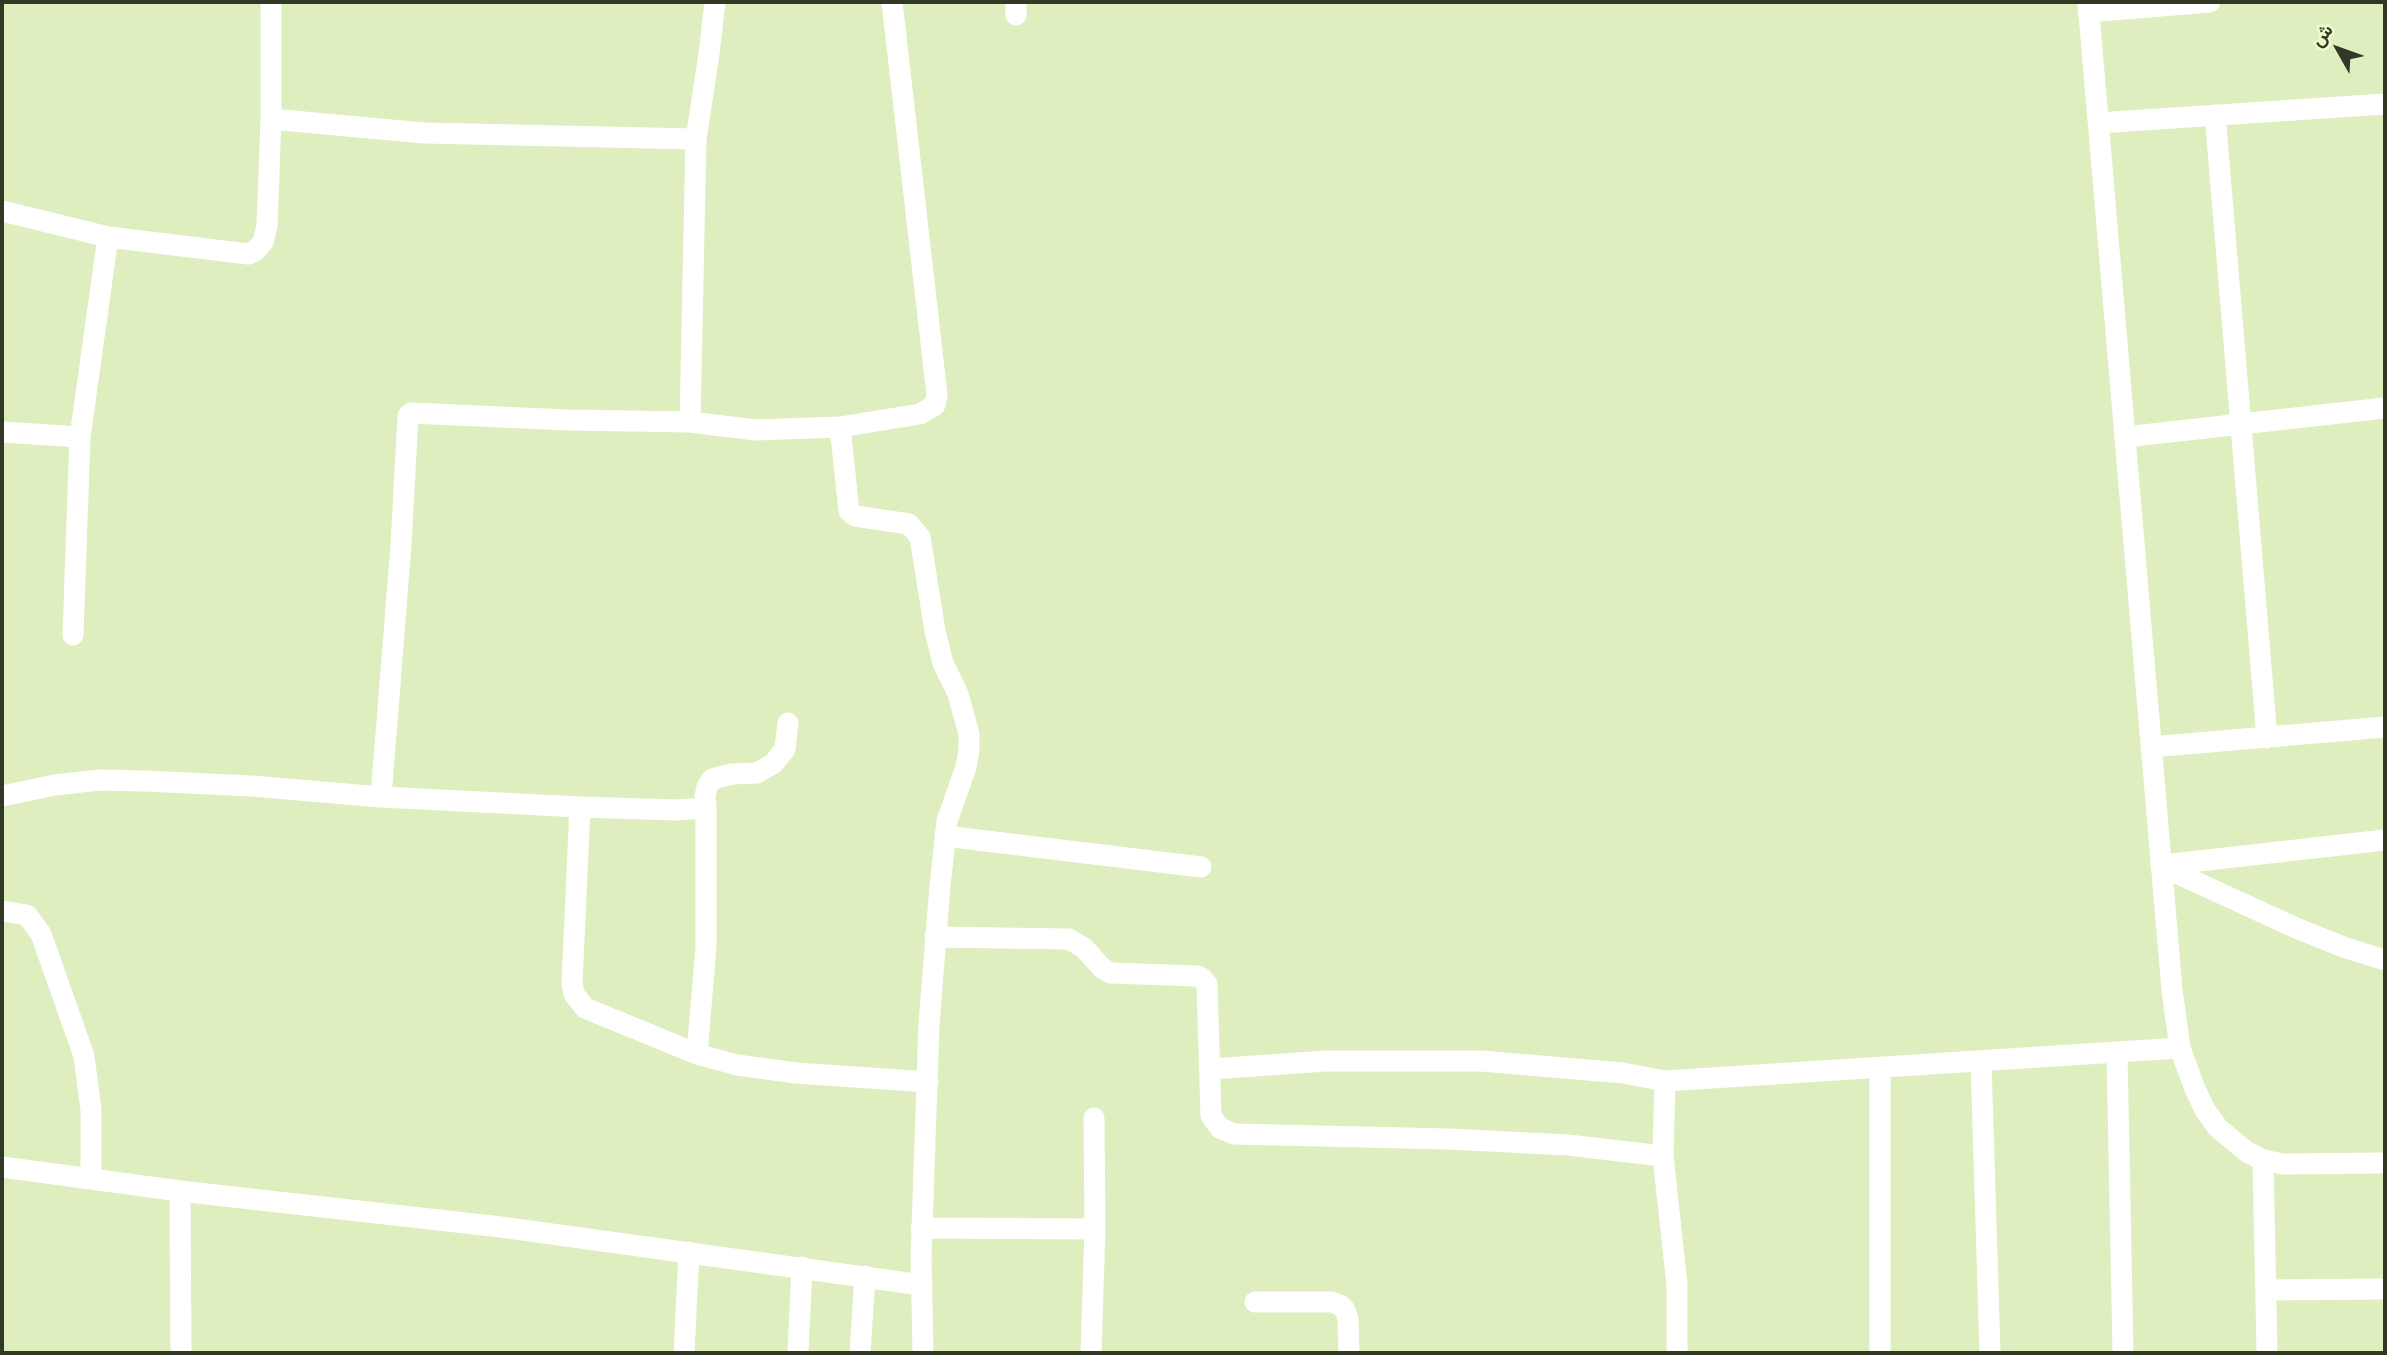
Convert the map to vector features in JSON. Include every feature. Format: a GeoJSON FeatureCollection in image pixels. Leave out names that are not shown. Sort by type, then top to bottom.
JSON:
{"type":"FeatureCollection","features":[{"type":"Feature","properties":{"kind":"street"},"geometry":{"type":"LineString","coordinates":[[2,211],[108,237],[247,254],[255,251],[263,242],[267,226],[271,2]]}},
{"type":"Feature","properties":{"kind":"street"},"geometry":{"type":"LineString","coordinates":[[690,422],[696,139],[715,2]]}},
{"type":"Feature","properties":{"kind":"street"},"geometry":{"type":"LineString","coordinates":[[382,797],[409,414],[415,412],[568,420],[690,422],[756,430],[840,427],[920,414],[935,405],[937,395],[892,2]]}},
{"type":"Feature","properties":{"kind":"street"},"geometry":{"type":"LineString","coordinates":[[2210,2],[2088,7],[2161,866],[2180,1048],[2205,1110],[2218,1128],[2246,1152],[2263,1160],[2283,1164],[2385,1163]]}},
{"type":"Feature","properties":{"kind":"street"},"geometry":{"type":"LineString","coordinates":[[2098,123],[2385,104]]}},
{"type":"Feature","properties":{"kind":"street"},"geometry":{"type":"LineString","coordinates":[[2215,115],[2267,738]]}},
{"type":"Feature","properties":{"kind":"street"},"geometry":{"type":"LineString","coordinates":[[271,119],[424,133],[696,139]]}},
{"type":"Feature","properties":{"kind":"street"},"geometry":{"type":"LineString","coordinates":[[73,635],[80,437],[108,237]]}},
{"type":"Feature","properties":{"kind":"street"},"geometry":{"type":"LineString","coordinates":[[2125,437],[2385,408]]}},
{"type":"Feature","properties":{"kind":"street"},"geometry":{"type":"LineString","coordinates":[[840,427],[849,512],[856,516],[909,524],[920,537],[935,631],[943,663],[958,694],[969,734],[970,750],[966,767],[947,821],[935,937],[921,1228],[923,1353]]}},
{"type":"Feature","properties":{"kind":"street"},"geometry":{"type":"LineString","coordinates":[[2,432],[80,437]]}},
{"type":"Feature","properties":{"kind":"street"},"geometry":{"type":"LineString","coordinates":[[697,1054],[706,947],[707,787],[712,779],[732,774],[757,773],[774,763],[785,749],[788,723]]}},
{"type":"Feature","properties":{"kind":"street"},"geometry":{"type":"LineString","coordinates":[[2151,747],[2385,727]]}},
{"type":"Feature","properties":{"kind":"street"},"geometry":{"type":"LineString","coordinates":[[2,796],[55,785],[99,780],[252,786],[382,797],[580,807],[676,810],[706,808]]}},
{"type":"Feature","properties":{"kind":"street"},"geometry":{"type":"LineString","coordinates":[[580,807],[572,983],[575,994],[585,1008],[697,1054],[737,1065],[775,1071],[928,1082]]}},
{"type":"Feature","properties":{"kind":"street"},"geometry":{"type":"LineString","coordinates":[[946,836],[1201,867]]}},
{"type":"Feature","properties":{"kind":"street"},"geometry":{"type":"LineString","coordinates":[[2161,866],[2385,840]]}},
{"type":"Feature","properties":{"kind":"street"},"geometry":{"type":"LineString","coordinates":[[2161,866],[2296,928],[2385,960]]}},
{"type":"Feature","properties":{"kind":"street"},"geometry":{"type":"LineString","coordinates":[[2,911],[26,915],[41,934],[85,1056],[91,1110],[91,1177]]}},
{"type":"Feature","properties":{"kind":"street"},"geometry":{"type":"LineString","coordinates":[[935,937],[1069,939],[1084,948],[1102,968],[1111,973],[1200,977],[1207,984],[1211,1116],[1220,1128],[1234,1134],[1450,1139],[1568,1145],[1663,1156]]}},
{"type":"Feature","properties":{"kind":"street"},"geometry":{"type":"LineString","coordinates":[[1211,1069],[1326,1061],[1481,1061],[1623,1073],[1665,1081],[2180,1048]]}},
{"type":"Feature","properties":{"kind":"street"},"geometry":{"type":"LineString","coordinates":[[2117,1052],[2123,1353]]}},
{"type":"Feature","properties":{"kind":"street"},"geometry":{"type":"LineString","coordinates":[[1981,1061],[1990,1353]]}},
{"type":"Feature","properties":{"kind":"street"},"geometry":{"type":"LineString","coordinates":[[1880,1067],[1881,1353]]}},
{"type":"Feature","properties":{"kind":"street"},"geometry":{"type":"LineString","coordinates":[[1665,1081],[1663,1156],[1677,1285],[1677,1353]]}},
{"type":"Feature","properties":{"kind":"street"},"geometry":{"type":"LineString","coordinates":[[1091,1353],[1095,1229],[1094,1118]]}},
{"type":"Feature","properties":{"kind":"street"},"geometry":{"type":"LineString","coordinates":[[2263,1160],[2267,1353]]}},
{"type":"Feature","properties":{"kind":"street"},"geometry":{"type":"LineString","coordinates":[[2,1167],[180,1191],[501,1227],[922,1285]]}},
{"type":"Feature","properties":{"kind":"street"},"geometry":{"type":"LineString","coordinates":[[180,1191],[181,1353]]}},
{"type":"Feature","properties":{"kind":"street"},"geometry":{"type":"LineString","coordinates":[[921,1228],[1095,1229]]}},
{"type":"Feature","properties":{"kind":"street"},"geometry":{"type":"LineString","coordinates":[[684,1353],[690,1252]]}},
{"type":"Feature","properties":{"kind":"street"},"geometry":{"type":"LineString","coordinates":[[798,1353],[802,1267]]}},
{"type":"Feature","properties":{"kind":"street"},"geometry":{"type":"LineString","coordinates":[[860,1353],[865,1276]]}},
{"type":"Feature","properties":{"kind":"street"},"geometry":{"type":"LineString","coordinates":[[2266,1290],[2385,1289]]}},
{"type":"Feature","properties":{"kind":"street"},"geometry":{"type":"LineString","coordinates":[[1255,1302],[1332,1302],[1340,1305],[1348,1319],[1349,1353]]}}]}
